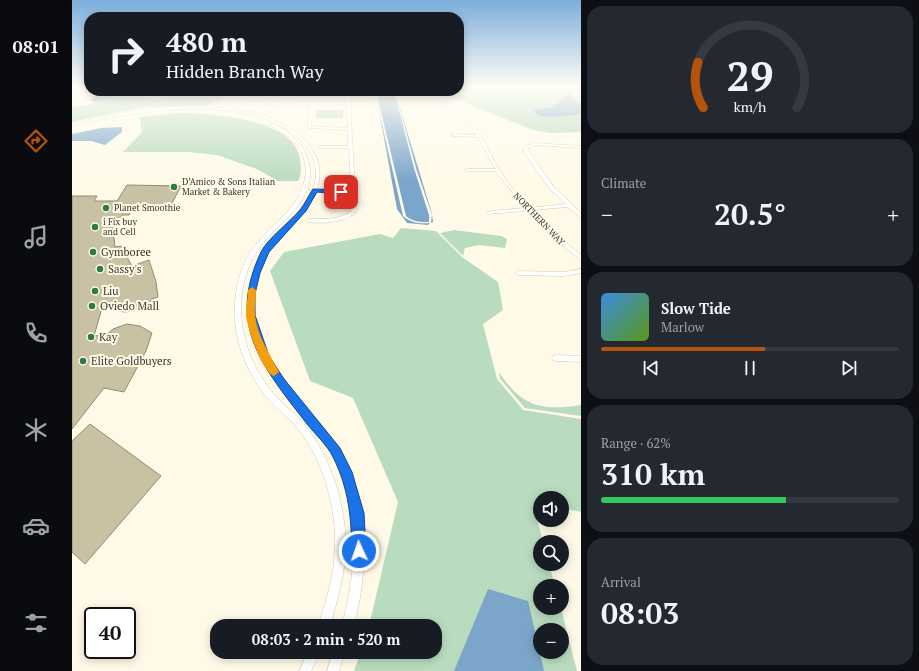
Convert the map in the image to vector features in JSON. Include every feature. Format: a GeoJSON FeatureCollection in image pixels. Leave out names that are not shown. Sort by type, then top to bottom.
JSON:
{"type":"FeatureCollection","features":[{"type":"Feature","properties":{"kind":"street"},"geometry":{"type":"LineString","coordinates":[[72,125],[99,118]]}},
{"type":"Feature","properties":{"kind":"street"},"geometry":{"type":"LineString","coordinates":[[72,129],[114,118]]}},
{"type":"Feature","properties":{"kind":"street"},"geometry":{"type":"LineString","coordinates":[[250,118],[267,123],[288,135],[299,144],[305,153],[309,166],[310,175],[306,188],[290,212],[272,228],[251,255],[242,274],[238,295],[238,320],[244,346],[256,376],[271,397],[304,428],[318,452],[329,478],[338,511],[340,553],[333,597],[326,619]]}},
{"type":"Feature","properties":{"kind":"street"},"geometry":{"type":"LineString","coordinates":[[264,118],[298,135],[312,150],[316,160],[318,175],[316,188],[303,210],[266,251],[256,273],[251,294],[251,315],[257,338],[265,358],[280,382],[336,452],[348,476],[357,513],[360,564],[350,619]]}},
{"type":"Feature","properties":{"kind":"street"},"geometry":{"type":"LineString","coordinates":[[310,118],[309,127],[350,128]]}},
{"type":"Feature","properties":{"kind":"street"},"geometry":{"type":"LineString","coordinates":[[310,221],[326,220],[352,213],[355,208],[349,118]]}},
{"type":"Feature","properties":{"kind":"street","name":"NORTHERN WAY"},"geometry":{"type":"LineString","coordinates":[[463,118],[479,136],[497,170],[528,210],[545,228],[581,258]]}},
{"type":"Feature","properties":{"kind":"street"},"geometry":{"type":"LineString","coordinates":[[453,136],[479,136]]}},
{"type":"Feature","properties":{"kind":"street"},"geometry":{"type":"LineString","coordinates":[[581,147],[534,144],[525,149],[540,173],[568,205],[581,216]]}},
{"type":"Feature","properties":{"kind":"street"},"geometry":{"type":"LineString","coordinates":[[320,147],[351,147]]}},
{"type":"Feature","properties":{"kind":"street"},"geometry":{"type":"LineString","coordinates":[[468,170],[497,170]]}},
{"type":"Feature","properties":{"kind":"street"},"geometry":{"type":"LineString","coordinates":[[306,188],[354,190]]}},
{"type":"Feature","properties":{"kind":"street"},"geometry":{"type":"LineString","coordinates":[[490,213],[568,205]]}},
{"type":"Feature","properties":{"kind":"street"},"geometry":{"type":"LineString","coordinates":[[518,273],[564,274],[581,271]]}},
{"type":"Feature","properties":{"kind":"street"},"geometry":{"type":"LineString","coordinates":[[556,358],[581,359]]}},
{"type":"Feature","properties":{"kind":"street"},"geometry":{"type":"LineString","coordinates":[[305,671],[311,659]]}},
{"type":"Feature","properties":{"kind":"street"},"geometry":{"type":"LineString","coordinates":[[333,671],[337,659]]}},
{"type":"Feature","properties":{"kind":"green space"},"geometry":{"type":"Polygon","coordinates":[[[72,118],[89,118],[72,122],[72,118]]]}},
{"type":"Feature","properties":{"kind":"green space"},"geometry":{"type":"Polygon","coordinates":[[[140,118],[236,118],[249,121],[268,127],[284,135],[295,146],[300,160],[301,173],[298,181],[278,181],[257,169],[217,155],[188,152],[123,152],[142,132],[140,118]]]}},
{"type":"Feature","properties":{"kind":"green space"},"geometry":{"type":"Polygon","coordinates":[[[504,118],[581,118],[581,132],[550,133],[533,130],[504,118]]]}},
{"type":"Feature","properties":{"kind":"green space"},"geometry":{"type":"Polygon","coordinates":[[[401,228],[436,231],[462,257],[498,282],[503,310],[483,324],[497,379],[523,410],[581,419],[581,512],[569,509],[569,491],[533,491],[533,527],[539,527],[541,535],[533,535],[533,571],[551,571],[553,579],[533,579],[533,615],[563,615],[565,623],[533,623],[533,659],[569,659],[569,640],[577,671],[354,671],[358,659],[442,659],[442,619],[371,619],[398,502],[353,398],[310,381],[270,271],[284,252],[380,234],[393,238],[401,228]]]}},
{"type":"Feature","properties":{"kind":"green space"},"geometry":{"type":"Polygon","coordinates":[[[454,230],[501,236],[507,239],[505,248],[479,245],[465,248],[463,256],[440,233],[454,230]]]}},
{"type":"Feature","properties":{"kind":"green space"},"geometry":{"type":"Polygon","coordinates":[[[499,372],[507,384],[516,393],[534,404],[555,407],[581,405],[581,416],[525,408],[500,379],[499,372]]]}},
{"type":"Feature","properties":{"kind":"water"},"geometry":{"type":"Polygon","coordinates":[[[380,118],[403,216],[416,222],[430,223],[428,225],[407,223],[397,209],[380,118]]]}},
{"type":"Feature","properties":{"kind":"water"},"geometry":{"type":"Polygon","coordinates":[[[383,118],[401,118],[414,168],[429,215],[429,222],[414,221],[406,216],[383,118]]]}},
{"type":"Feature","properties":{"kind":"water"},"geometry":{"type":"Polygon","coordinates":[[[402,118],[432,214],[433,222],[431,223],[432,215],[416,168],[402,118]]]}},
{"type":"Feature","properties":{"kind":"water"},"geometry":{"type":"Polygon","coordinates":[[[122,127],[122,132],[105,145],[91,141],[72,141],[72,134],[101,128],[122,127]]]}},
{"type":"Feature","properties":{"kind":"water"},"geometry":{"type":"Polygon","coordinates":[[[488,589],[528,601],[533,623],[533,659],[541,659],[544,671],[454,671],[488,589]]]}},
{"type":"Feature","properties":{"kind":"building","name":"Oviedo Mall"},"geometry":{"type":"Polygon","coordinates":[[[127,185],[181,186],[168,211],[131,211],[129,215],[122,215],[115,231],[115,247],[121,246],[132,266],[149,260],[156,282],[158,297],[133,311],[124,312],[114,309],[115,306],[102,308],[94,336],[106,335],[113,329],[127,324],[140,326],[152,333],[146,351],[124,392],[104,388],[72,429],[72,196],[97,196],[94,201],[117,201],[127,185]]]}},
{"type":"Feature","properties":{"kind":"building"},"geometry":{"type":"Polygon","coordinates":[[[90,424],[161,476],[85,564],[72,552],[72,441],[90,424]]]}},
{"type":"Feature","properties":{"kind":"slow traffic"},"geometry":{"type":"LineString","coordinates":[[252,290],[251,315],[257,338],[265,358],[274,372]]}},
{"type":"Feature","properties":{"kind":"place","name":"D’Amico & Sons Italian Market & Bakery"},"geometry":{"type":"Point","coordinates":[174,187]}},
{"type":"Feature","properties":{"kind":"place","name":"Planet Smoothie"},"geometry":{"type":"Point","coordinates":[106,208]}},
{"type":"Feature","properties":{"kind":"place","name":"i Fix buy and Cell"},"geometry":{"type":"Point","coordinates":[95,227]}},
{"type":"Feature","properties":{"kind":"place","name":"Gymboree"},"geometry":{"type":"Point","coordinates":[93,252]}},
{"type":"Feature","properties":{"kind":"place","name":"Sassy's"},"geometry":{"type":"Point","coordinates":[100,269]}},
{"type":"Feature","properties":{"kind":"place","name":"Liu"},"geometry":{"type":"Point","coordinates":[95,291]}},
{"type":"Feature","properties":{"kind":"place","name":"Oviedo Mall"},"geometry":{"type":"Point","coordinates":[92,306]}},
{"type":"Feature","properties":{"kind":"place","name":"Kay"},"geometry":{"type":"Point","coordinates":[91,337]}},
{"type":"Feature","properties":{"kind":"place","name":"Elite Goldbuyers"},"geometry":{"type":"Point","coordinates":[83,361]}},
{"type":"Feature","properties":{"kind":"route"},"geometry":{"type":"LineString","coordinates":[[341,192],[315,190],[303,210],[277,237],[266,251],[256,273],[251,294],[251,315],[257,338],[265,358],[280,382],[336,452],[348,476],[357,513],[359,551]]}}]}
